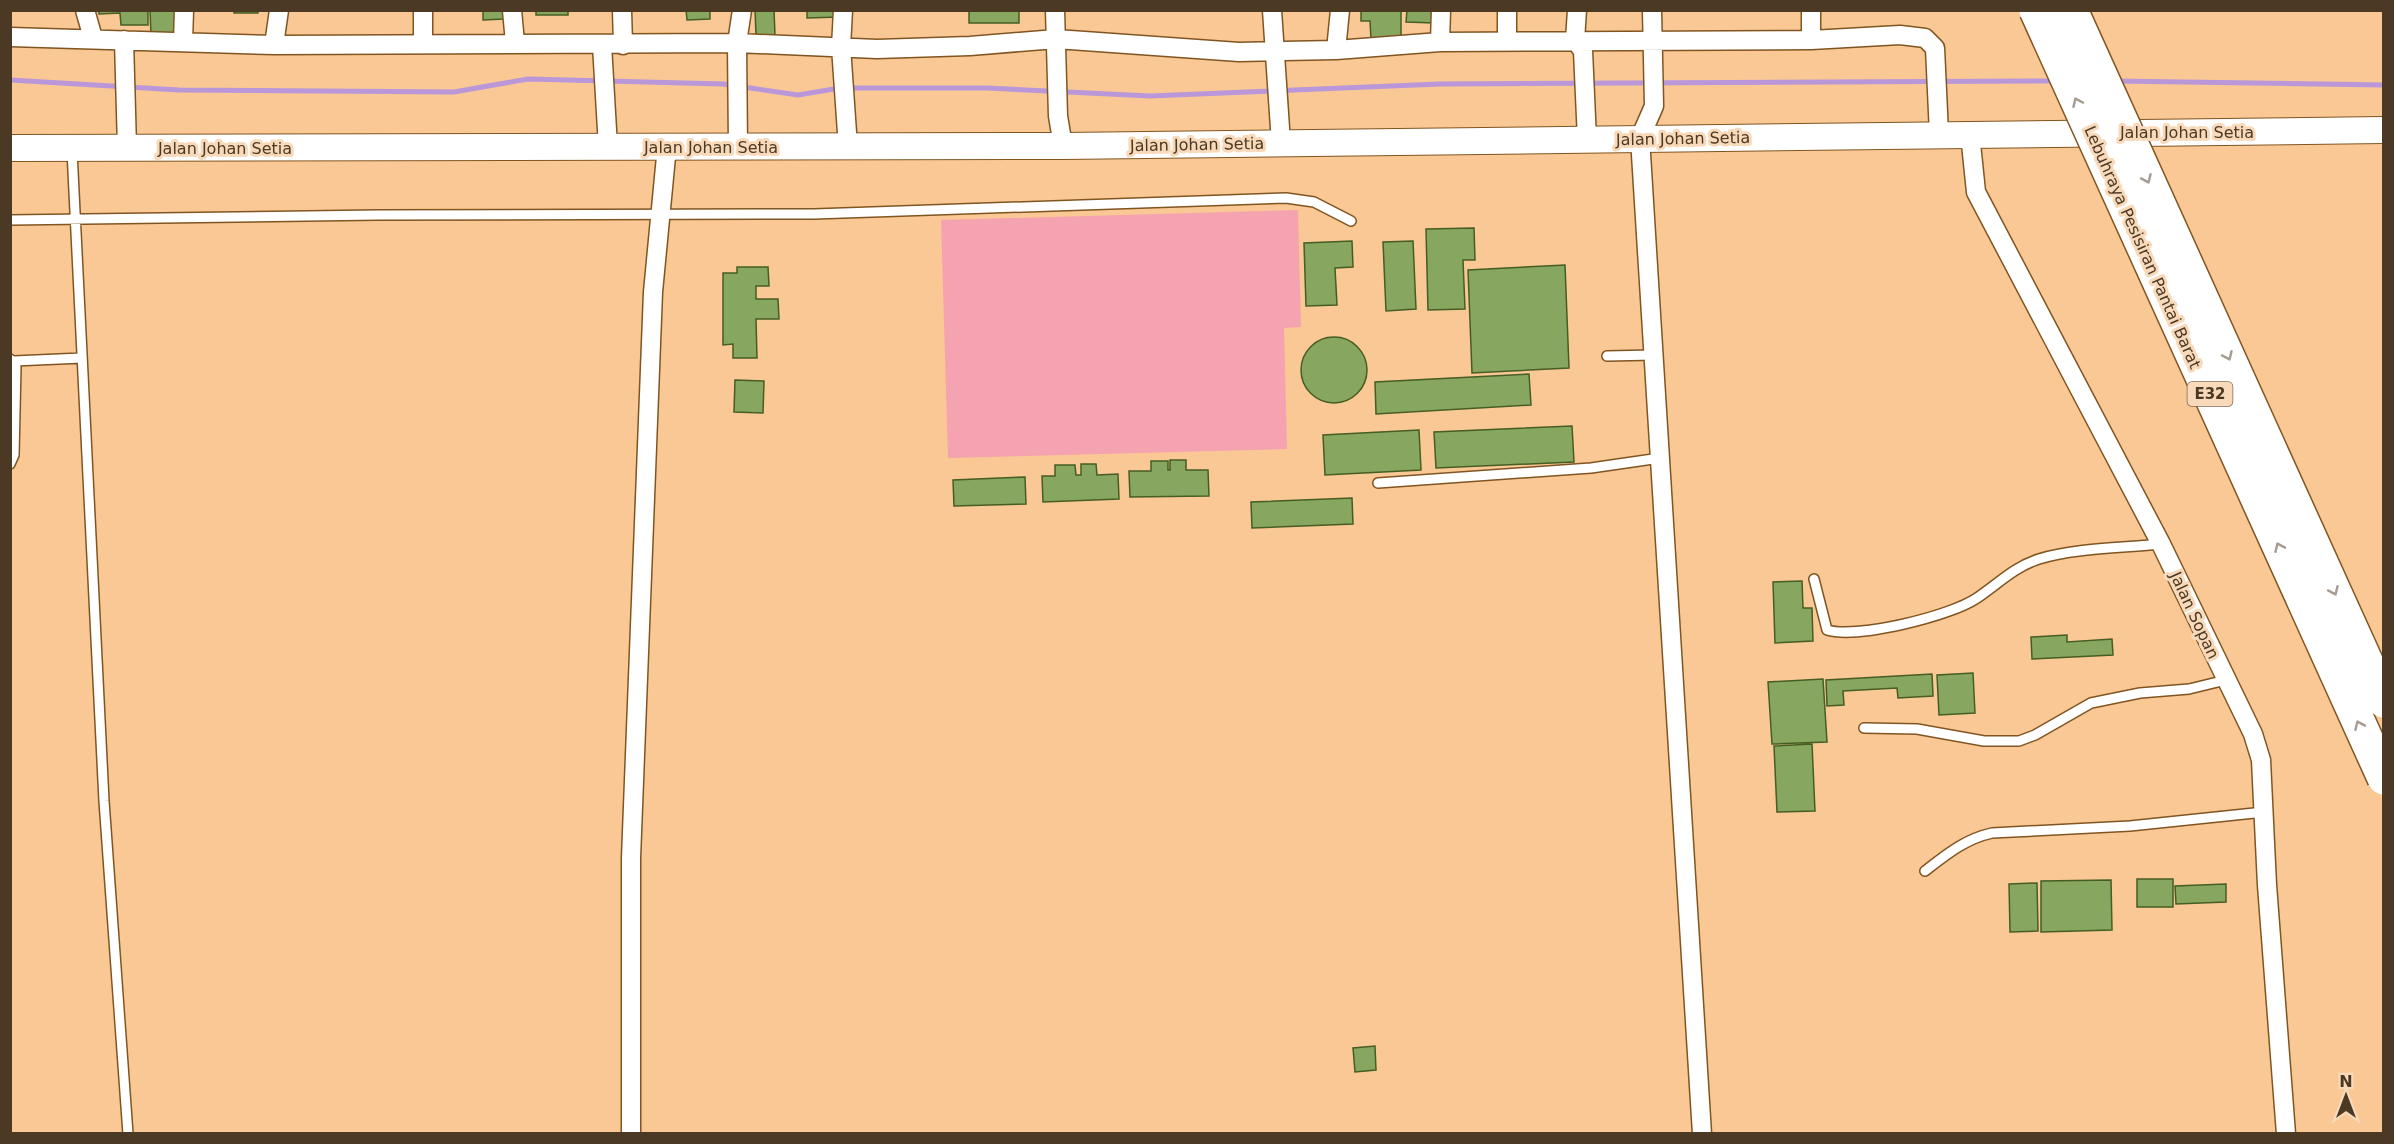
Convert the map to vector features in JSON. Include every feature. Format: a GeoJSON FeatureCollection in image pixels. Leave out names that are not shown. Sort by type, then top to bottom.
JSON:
{"type":"FeatureCollection","features":[{"type":"Feature","properties":{"kind":"highway","name":"Lebuhraya Pesisiran Pantai Barat"},"geometry":{"type":"LineString","coordinates":[[2036,10],[2384,778]]}},
{"type":"Feature","properties":{"kind":"highway","name":"Lebuhraya Pesisiran Pantai Barat"},"geometry":{"type":"LineString","coordinates":[[2071,10],[2384,701]]}},
{"type":"Feature","properties":{"kind":"main road","name":"Jalan Johan Setia"},"geometry":{"type":"LineString","coordinates":[[10,148],[127,148],[607,134],[667,146],[738,135],[848,147],[2384,130]]}},
{"type":"Feature","properties":{"kind":"street"},"geometry":{"type":"LineString","coordinates":[[85,10],[93,38]]}},
{"type":"Feature","properties":{"kind":"street"},"geometry":{"type":"LineString","coordinates":[[183,42],[184,10]]}},
{"type":"Feature","properties":{"kind":"street"},"geometry":{"type":"LineString","coordinates":[[273,45],[279,10]]}},
{"type":"Feature","properties":{"kind":"street"},"geometry":{"type":"LineString","coordinates":[[423,10],[423,44]]}},
{"type":"Feature","properties":{"kind":"street"},"geometry":{"type":"LineString","coordinates":[[512,10],[515,43]]}},
{"type":"Feature","properties":{"kind":"street"},"geometry":{"type":"LineString","coordinates":[[622,10],[623,45]]}},
{"type":"Feature","properties":{"kind":"street"},"geometry":{"type":"LineString","coordinates":[[738,135],[738,50],[742,10]]}},
{"type":"Feature","properties":{"kind":"street"},"geometry":{"type":"LineString","coordinates":[[843,10],[841,51],[848,147]]}},
{"type":"Feature","properties":{"kind":"street"},"geometry":{"type":"LineString","coordinates":[[1055,10],[1058,116],[1062,146]]}},
{"type":"Feature","properties":{"kind":"street"},"geometry":{"type":"LineString","coordinates":[[1272,10],[1277,57],[1281,143]]}},
{"type":"Feature","properties":{"kind":"street"},"geometry":{"type":"LineString","coordinates":[[1336,50],[1340,10]]}},
{"type":"Feature","properties":{"kind":"street"},"geometry":{"type":"LineString","coordinates":[[1440,42],[1441,10]]}},
{"type":"Feature","properties":{"kind":"street"},"geometry":{"type":"LineString","coordinates":[[1507,10],[1507,41]]}},
{"type":"Feature","properties":{"kind":"street"},"geometry":{"type":"LineString","coordinates":[[1577,10],[1586,99],[1587,140]]}},
{"type":"Feature","properties":{"kind":"street"},"geometry":{"type":"LineString","coordinates":[[1652,10],[1654,106],[1641,138],[1702,1134]]}},
{"type":"Feature","properties":{"kind":"street"},"geometry":{"type":"LineString","coordinates":[[1811,10],[1811,40]]}},
{"type":"Feature","properties":{"kind":"street"},"geometry":{"type":"LineString","coordinates":[[10,38],[93,38],[124,47],[183,42],[273,45],[515,43],[602,50],[623,45],[738,50],[841,51],[1056,45],[1173,49],[1277,57],[1440,42],[1507,41],[1579,46],[1654,47],[1917,37],[1930,42],[1935,48],[1939,134]]}},
{"type":"Feature","properties":{"kind":"street"},"geometry":{"type":"LineString","coordinates":[[124,47],[127,148]]}},
{"type":"Feature","properties":{"kind":"street"},"geometry":{"type":"LineString","coordinates":[[602,50],[607,134]]}},
{"type":"Feature","properties":{"kind":"street","name":"Jalan Sopan"},"geometry":{"type":"LineString","coordinates":[[1970,134],[1976,192],[2161,544],[2253,734],[2261,760],[2286,1134]]}},
{"type":"Feature","properties":{"kind":"street"},"geometry":{"type":"LineString","coordinates":[[631,1134],[631,858],[653,292],[667,146]]}},
{"type":"Feature","properties":{"kind":"lane"},"geometry":{"type":"LineString","coordinates":[[71,148],[104,801],[128,1134]]}},
{"type":"Feature","properties":{"kind":"lane"},"geometry":{"type":"LineString","coordinates":[[10,220],[825,213],[1287,198],[1314,202],[1351,220]]}},
{"type":"Feature","properties":{"kind":"lane"},"geometry":{"type":"LineString","coordinates":[[1607,356],[1654,355]]}},
{"type":"Feature","properties":{"kind":"lane"},"geometry":{"type":"LineString","coordinates":[[10,464],[14,455],[12,360],[82,358]]}},
{"type":"Feature","properties":{"kind":"lane"},"geometry":{"type":"LineString","coordinates":[[1378,483],[1591,468],[1660,458]]}},
{"type":"Feature","properties":{"kind":"lane"},"geometry":{"type":"LineString","coordinates":[[1814,579],[1827,630],[1859,632],[1941,615],[1976,599],[2020,566],[2042,558],[2161,544]]}},
{"type":"Feature","properties":{"kind":"lane"},"geometry":{"type":"LineString","coordinates":[[1864,728],[1917,729],[1992,742],[2019,741],[2035,735],[2091,703],[2140,693],[2188,689],[2226,680]]}},
{"type":"Feature","properties":{"kind":"lane"},"geometry":{"type":"LineString","coordinates":[[1925,871],[1959,845],[1974,837],[1992,833],[2130,826],[2264,812]]}},
{"type":"Feature","properties":{"kind":"shaded area"},"geometry":{"type":"Polygon","coordinates":[[[1298,210],[1301,327],[1284,328],[1287,449],[948,458],[941,220],[1298,210]]]}},
{"type":"Feature","properties":{"kind":"building"},"geometry":{"type":"Polygon","coordinates":[[[99,10],[148,10],[148,25],[121,25],[120,13],[99,14],[99,10]]]}},
{"type":"Feature","properties":{"kind":"building"},"geometry":{"type":"Polygon","coordinates":[[[150,10],[177,10],[178,35],[151,35],[150,10]]]}},
{"type":"Feature","properties":{"kind":"building"},"geometry":{"type":"Polygon","coordinates":[[[234,10],[258,10],[258,13],[234,13],[234,10]]]}},
{"type":"Feature","properties":{"kind":"building"},"geometry":{"type":"Polygon","coordinates":[[[483,10],[504,10],[504,19],[483,20],[483,10]]]}},
{"type":"Feature","properties":{"kind":"building"},"geometry":{"type":"Polygon","coordinates":[[[536,10],[568,10],[568,15],[536,15],[536,10]]]}},
{"type":"Feature","properties":{"kind":"building"},"geometry":{"type":"Polygon","coordinates":[[[686,10],[710,10],[710,19],[687,20],[686,10]]]}},
{"type":"Feature","properties":{"kind":"building"},"geometry":{"type":"Polygon","coordinates":[[[755,10],[774,10],[775,35],[756,35],[755,10]]]}},
{"type":"Feature","properties":{"kind":"building"},"geometry":{"type":"Polygon","coordinates":[[[807,10],[838,10],[839,17],[807,18],[807,10]]]}},
{"type":"Feature","properties":{"kind":"building"},"geometry":{"type":"Polygon","coordinates":[[[969,10],[1019,10],[1019,23],[969,23],[969,10]]]}},
{"type":"Feature","properties":{"kind":"building"},"geometry":{"type":"Polygon","coordinates":[[[1361,10],[1401,10],[1401,38],[1371,39],[1370,21],[1361,21],[1361,10]]]}},
{"type":"Feature","properties":{"kind":"building"},"geometry":{"type":"Polygon","coordinates":[[[1407,10],[1435,10],[1434,23],[1406,22],[1407,10]]]}},
{"type":"Feature","properties":{"kind":"building"},"geometry":{"type":"Polygon","coordinates":[[[1474,228],[1475,260],[1463,260],[1465,309],[1428,310],[1426,229],[1474,228]]]}},
{"type":"Feature","properties":{"kind":"building"},"geometry":{"type":"Polygon","coordinates":[[[1352,241],[1353,267],[1335,268],[1337,305],[1306,306],[1304,243],[1352,241]]]}},
{"type":"Feature","properties":{"kind":"building"},"geometry":{"type":"Polygon","coordinates":[[[1413,241],[1416,309],[1386,311],[1383,242],[1413,241]]]}},
{"type":"Feature","properties":{"kind":"building"},"geometry":{"type":"Polygon","coordinates":[[[1565,265],[1569,368],[1472,373],[1468,270],[1565,265]]]}},
{"type":"Feature","properties":{"kind":"building"},"geometry":{"type":"Polygon","coordinates":[[[737,267],[768,267],[769,286],[756,286],[756,299],[778,299],[779,319],[756,319],[757,358],[733,358],[733,344],[723,345],[723,273],[737,273],[737,267]]]}},
{"type":"Feature","properties":{"kind":"building"},"geometry":{"type":"Polygon","coordinates":[[[1334,337],[1347,340],[1357,347],[1364,357],[1367,370],[1364,383],[1357,393],[1347,400],[1334,403],[1321,400],[1311,393],[1304,383],[1301,370],[1304,357],[1311,347],[1321,340],[1334,337]]]}},
{"type":"Feature","properties":{"kind":"building"},"geometry":{"type":"Polygon","coordinates":[[[1529,374],[1531,405],[1376,414],[1375,382],[1529,374]]]}},
{"type":"Feature","properties":{"kind":"building"},"geometry":{"type":"Polygon","coordinates":[[[735,380],[764,381],[763,413],[734,412],[735,380]]]}},
{"type":"Feature","properties":{"kind":"building"},"geometry":{"type":"Polygon","coordinates":[[[1572,426],[1574,462],[1436,468],[1434,432],[1572,426]]]}},
{"type":"Feature","properties":{"kind":"building"},"geometry":{"type":"Polygon","coordinates":[[[1419,430],[1421,470],[1325,475],[1323,435],[1419,430]]]}},
{"type":"Feature","properties":{"kind":"building"},"geometry":{"type":"Polygon","coordinates":[[[1170,460],[1186,460],[1186,470],[1208,470],[1209,496],[1130,497],[1129,471],[1151,471],[1151,461],[1168,461],[1168,470],[1170,470],[1170,460]]]}},
{"type":"Feature","properties":{"kind":"building"},"geometry":{"type":"Polygon","coordinates":[[[1081,464],[1096,464],[1097,475],[1118,474],[1119,499],[1043,502],[1042,476],[1055,476],[1055,465],[1075,465],[1076,475],[1081,475],[1081,464]]]}},
{"type":"Feature","properties":{"kind":"building"},"geometry":{"type":"Polygon","coordinates":[[[1025,477],[1026,504],[954,506],[953,480],[1025,477]]]}},
{"type":"Feature","properties":{"kind":"building"},"geometry":{"type":"Polygon","coordinates":[[[1352,498],[1353,524],[1252,528],[1251,502],[1352,498]]]}},
{"type":"Feature","properties":{"kind":"building"},"geometry":{"type":"Polygon","coordinates":[[[1802,581],[1803,608],[1812,608],[1813,641],[1775,643],[1773,582],[1802,581]]]}},
{"type":"Feature","properties":{"kind":"building"},"geometry":{"type":"Polygon","coordinates":[[[2067,635],[2067,642],[2112,639],[2113,655],[2032,659],[2031,637],[2067,635]]]}},
{"type":"Feature","properties":{"kind":"building"},"geometry":{"type":"Polygon","coordinates":[[[1973,673],[1975,713],[1939,715],[1937,675],[1973,673]]]}},
{"type":"Feature","properties":{"kind":"building"},"geometry":{"type":"Polygon","coordinates":[[[1932,674],[1933,696],[1898,698],[1897,688],[1843,691],[1844,705],[1827,706],[1826,680],[1932,674]]]}},
{"type":"Feature","properties":{"kind":"building"},"geometry":{"type":"Polygon","coordinates":[[[1823,679],[1827,742],[1772,744],[1768,682],[1823,679]]]}},
{"type":"Feature","properties":{"kind":"building"},"geometry":{"type":"Polygon","coordinates":[[[1812,744],[1815,811],[1777,812],[1774,746],[1812,744]]]}},
{"type":"Feature","properties":{"kind":"building"},"geometry":{"type":"Polygon","coordinates":[[[2137,879],[2173,879],[2173,907],[2137,907],[2137,879]]]}},
{"type":"Feature","properties":{"kind":"building"},"geometry":{"type":"Polygon","coordinates":[[[2111,880],[2112,930],[2041,932],[2041,881],[2111,880]]]}},
{"type":"Feature","properties":{"kind":"building"},"geometry":{"type":"Polygon","coordinates":[[[2037,883],[2038,931],[2010,932],[2009,884],[2037,883]]]}},
{"type":"Feature","properties":{"kind":"building"},"geometry":{"type":"Polygon","coordinates":[[[2226,884],[2226,902],[2176,904],[2175,886],[2226,884]]]}},
{"type":"Feature","properties":{"kind":"building"},"geometry":{"type":"Polygon","coordinates":[[[1375,1046],[1376,1070],[1355,1072],[1353,1048],[1375,1046]]]}},
{"type":"Feature","properties":{"kind":"waterway"},"geometry":{"type":"LineString","coordinates":[[10,80],[179,90],[454,92],[528,79],[723,84],[798,95],[840,88],[987,88],[1150,96],[1440,84],[2055,81]]}},
{"type":"Feature","properties":{"kind":"waterway"},"geometry":{"type":"LineString","coordinates":[[2115,81],[2384,85]]}}]}
